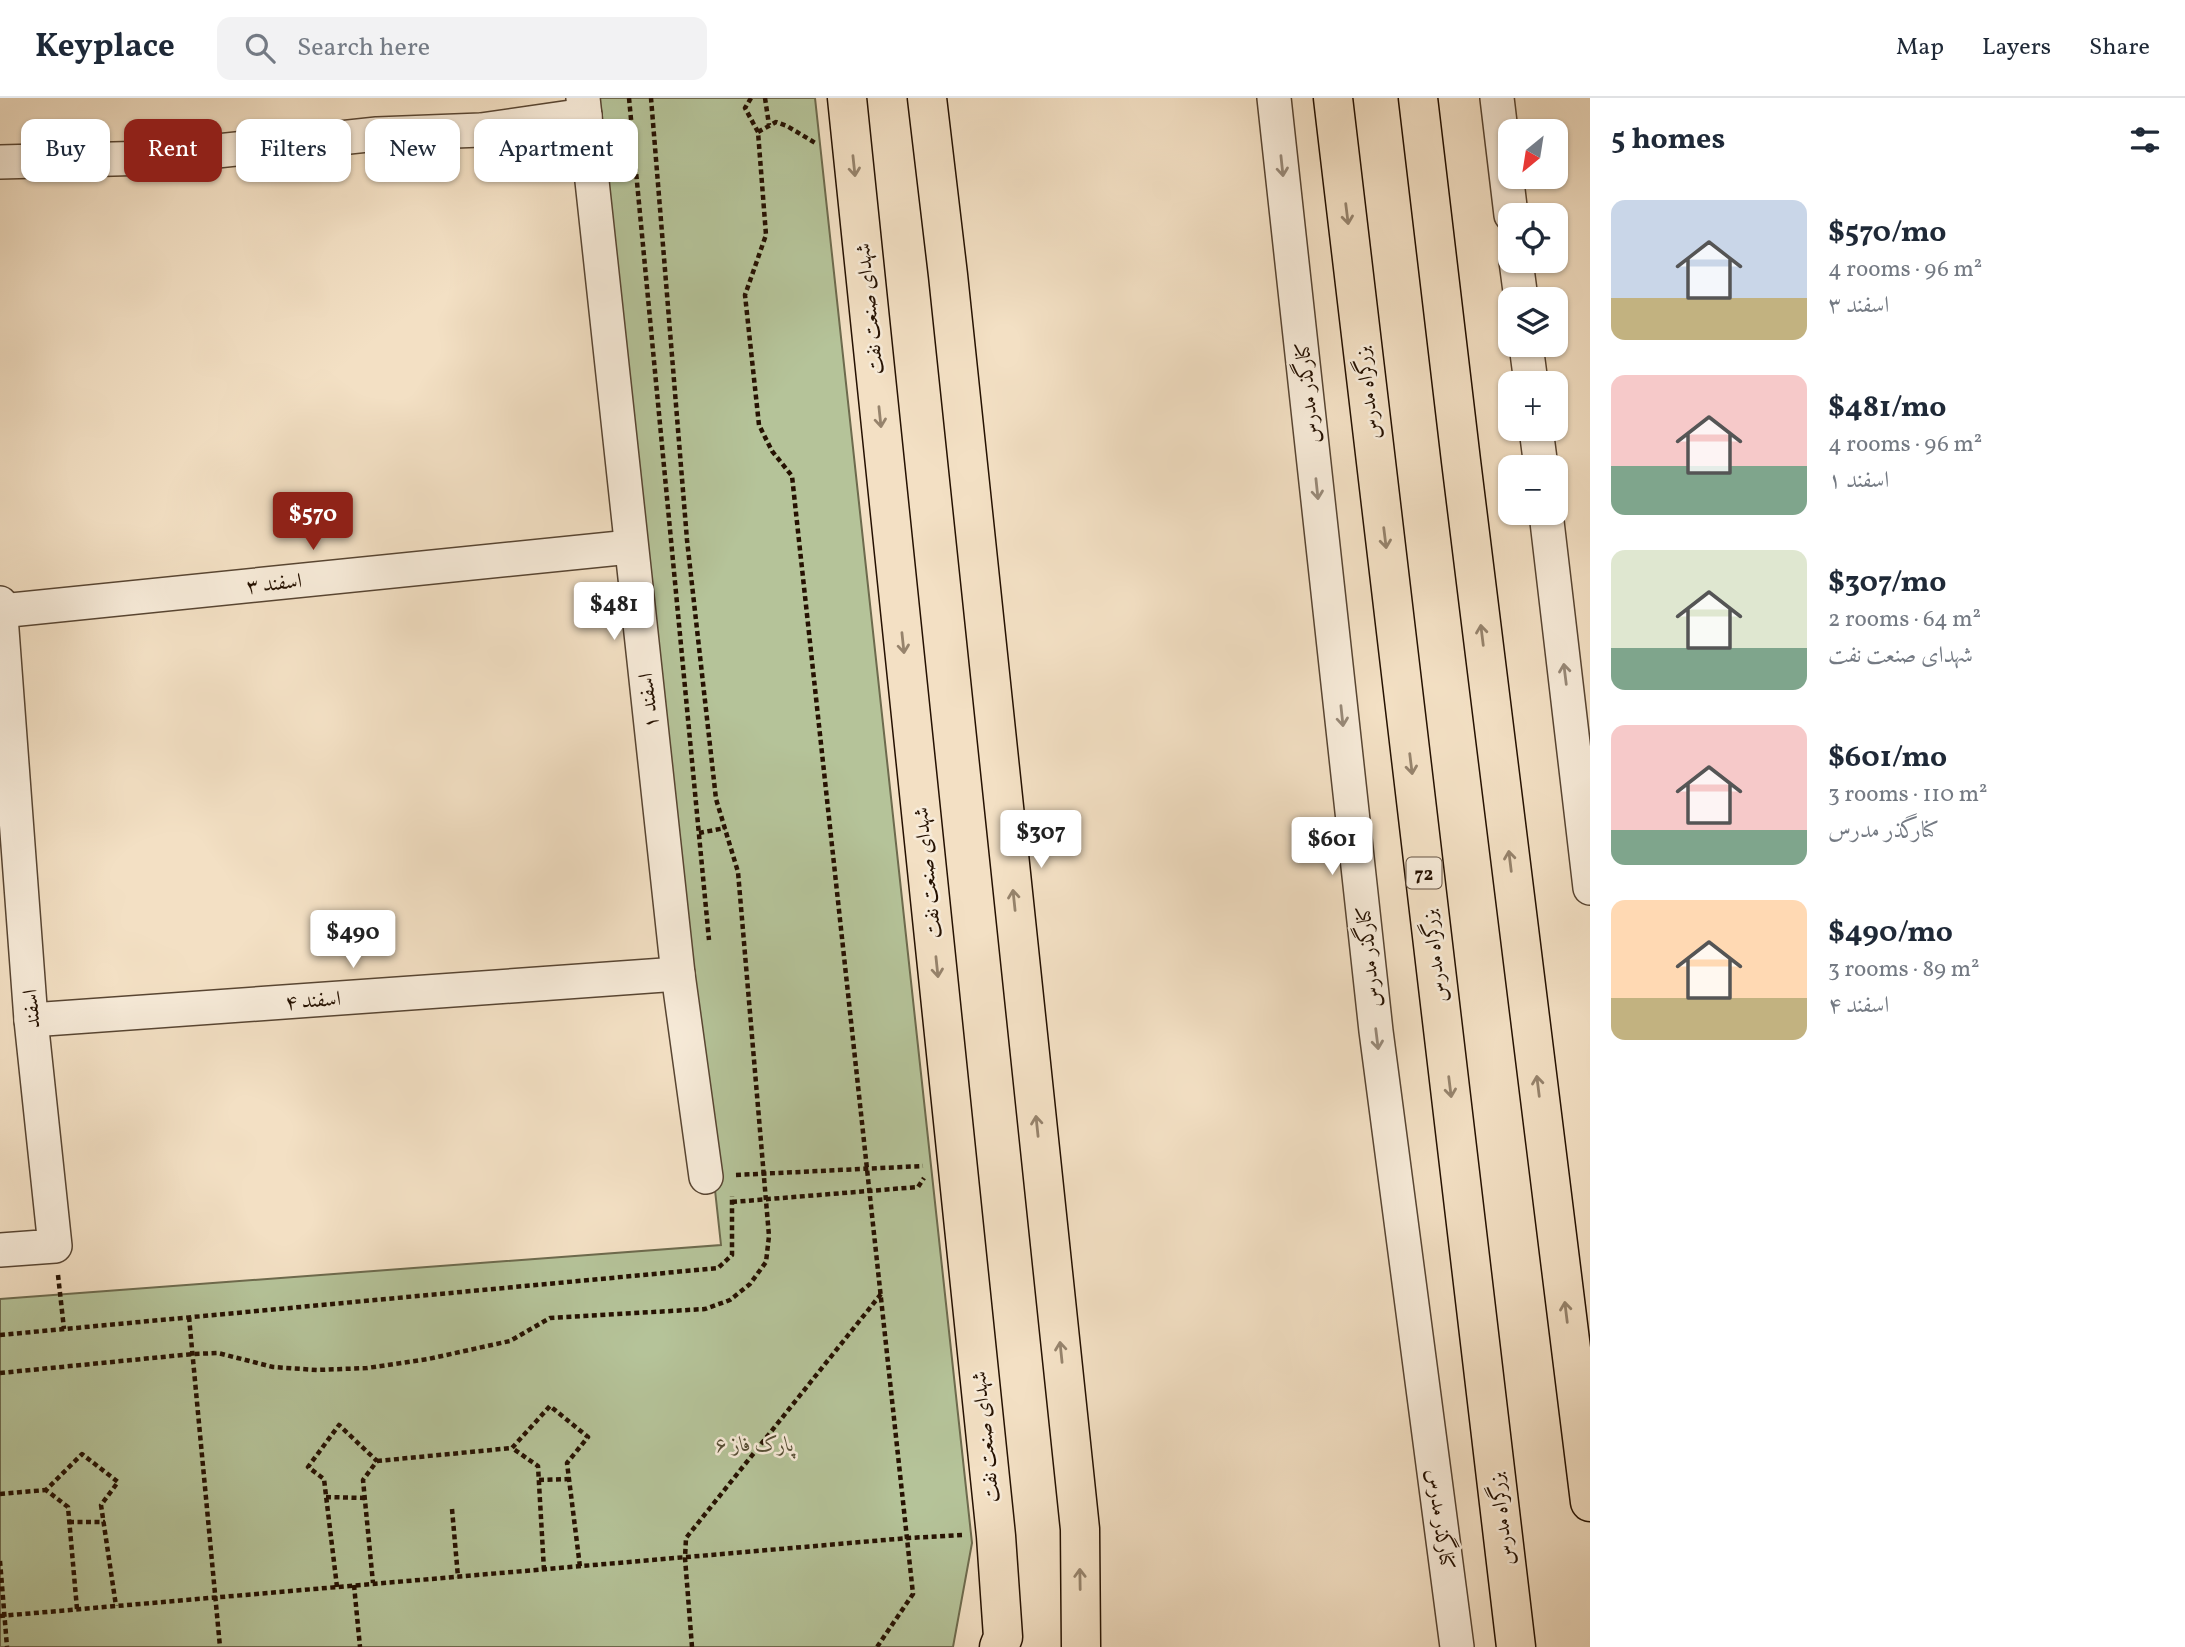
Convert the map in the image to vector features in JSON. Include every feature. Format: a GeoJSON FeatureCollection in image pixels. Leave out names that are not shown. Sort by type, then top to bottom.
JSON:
{"type":"FeatureCollection","features":[{"type":"Feature","properties":{"kind":"main road","name":"شهدای صنعت نفت"},"geometry":{"type":"LineString","coordinates":[[847,98],[996,1536],[1003,1637],[999,1647]]}},
{"type":"Feature","properties":{"kind":"main road"},"geometry":{"type":"LineString","coordinates":[[927,98],[1080,1529],[1081,1647]]}},
{"type":"Feature","properties":{"kind":"main road","name":"بزرگراه مدرس"},"geometry":{"type":"LineString","coordinates":[[1333,98],[1516,1647]]}},
{"type":"Feature","properties":{"kind":"main road"},"geometry":{"type":"LineString","coordinates":[[1418,98],[1590,1502]]}},
{"type":"Feature","properties":{"kind":"street","name":"کنارگذر مدرس"},"geometry":{"type":"LineString","coordinates":[[1274,98],[1376,1031],[1457,1647]]}},
{"type":"Feature","properties":{"kind":"street"},"geometry":{"type":"LineString","coordinates":[[1497,98],[1510,203]]}},
{"type":"Feature","properties":{"kind":"street"},"geometry":{"type":"LineString","coordinates":[[0,162],[151,158],[377,134],[481,130],[584,107]]}},
{"type":"Feature","properties":{"kind":"street","name":"اسفند ۱"},"geometry":{"type":"LineString","coordinates":[[584,107],[678,974],[723,1180]]}},
{"type":"Feature","properties":{"kind":"street"},"geometry":{"type":"LineString","coordinates":[[1547,525],[1590,888]]}},
{"type":"Feature","properties":{"kind":"street","name":"اسفند ۳"},"geometry":{"type":"LineString","coordinates":[[1,611],[630,547]]}},
{"type":"Feature","properties":{"kind":"street","name":"اسفند"},"geometry":{"type":"LineString","coordinates":[[0,603],[8,816],[55,1246]]}},
{"type":"Feature","properties":{"kind":"street","name":"اسفند ۴"},"geometry":{"type":"LineString","coordinates":[[31,1020],[678,974]]}},
{"type":"Feature","properties":{"kind":"street"},"geometry":{"type":"LineString","coordinates":[[0,1250],[55,1246]]}},
{"type":"Feature","properties":{"kind":"path"},"geometry":{"type":"LineString","coordinates":[[629,98],[709,943]]}},
{"type":"Feature","properties":{"kind":"path"},"geometry":{"type":"LineString","coordinates":[[751,98],[745,108],[758,132],[766,235],[745,295],[760,425],[772,451],[792,475],[913,1594],[877,1647]]}},
{"type":"Feature","properties":{"kind":"path"},"geometry":{"type":"LineString","coordinates":[[765,98],[769,125]]}},
{"type":"Feature","properties":{"kind":"path"},"geometry":{"type":"LineString","coordinates":[[758,132],[776,122],[788,126],[854,165]]}},
{"type":"Feature","properties":{"kind":"path"},"geometry":{"type":"LineString","coordinates":[[699,833],[725,828]]}},
{"type":"Feature","properties":{"kind":"path"},"geometry":{"type":"LineString","coordinates":[[0,1335],[718,1268],[732,1255],[732,1202],[723,1180],[923,1165],[925,1177],[918,1187],[732,1202]]}},
{"type":"Feature","properties":{"kind":"path"},"geometry":{"type":"LineString","coordinates":[[55,1246],[64,1329]]}},
{"type":"Feature","properties":{"kind":"path"},"geometry":{"type":"LineString","coordinates":[[692,1647],[686,1538],[881,1294]]}},
{"type":"Feature","properties":{"kind":"path"},"geometry":{"type":"LineString","coordinates":[[189,1317],[220,1647]]}},
{"type":"Feature","properties":{"kind":"path"},"geometry":{"type":"LineString","coordinates":[[512,1448],[550,1406],[588,1437],[567,1462],[580,1567]]}},
{"type":"Feature","properties":{"kind":"path"},"geometry":{"type":"LineString","coordinates":[[337,1587],[324,1479],[308,1467],[339,1425],[377,1461]]}},
{"type":"Feature","properties":{"kind":"path"},"geometry":{"type":"LineString","coordinates":[[373,1584],[363,1480],[377,1461],[512,1448],[538,1466],[544,1570]]}},
{"type":"Feature","properties":{"kind":"path"},"geometry":{"type":"LineString","coordinates":[[0,1494],[47,1490],[82,1454],[118,1482],[101,1505],[116,1606]]}},
{"type":"Feature","properties":{"kind":"path"},"geometry":{"type":"LineString","coordinates":[[539,1480],[569,1479]]}},
{"type":"Feature","properties":{"kind":"path"},"geometry":{"type":"LineString","coordinates":[[47,1490],[68,1507],[78,1609]]}},
{"type":"Feature","properties":{"kind":"path"},"geometry":{"type":"LineString","coordinates":[[326,1497],[365,1498]]}},
{"type":"Feature","properties":{"kind":"path"},"geometry":{"type":"LineString","coordinates":[[452,1509],[458,1577]]}},
{"type":"Feature","properties":{"kind":"path"},"geometry":{"type":"LineString","coordinates":[[69,1522],[104,1522]]}},
{"type":"Feature","properties":{"kind":"path"},"geometry":{"type":"LineString","coordinates":[[3,1616],[908,1538],[996,1536]]}},
{"type":"Feature","properties":{"kind":"path"},"geometry":{"type":"LineString","coordinates":[[0,1561],[7,1647]]}},
{"type":"Feature","properties":{"kind":"path"},"geometry":{"type":"LineString","coordinates":[[354,1585],[360,1647]]}},
{"type":"Feature","properties":{"kind":"green space","name":"پارک فاز ۶"},"geometry":{"type":"Polygon","coordinates":[[[596,98],[815,98],[972,1543],[953,1647],[0,1647],[0,1299],[721,1245],[605,182],[638,182],[638,119],[598,119],[596,98]]]}}]}
